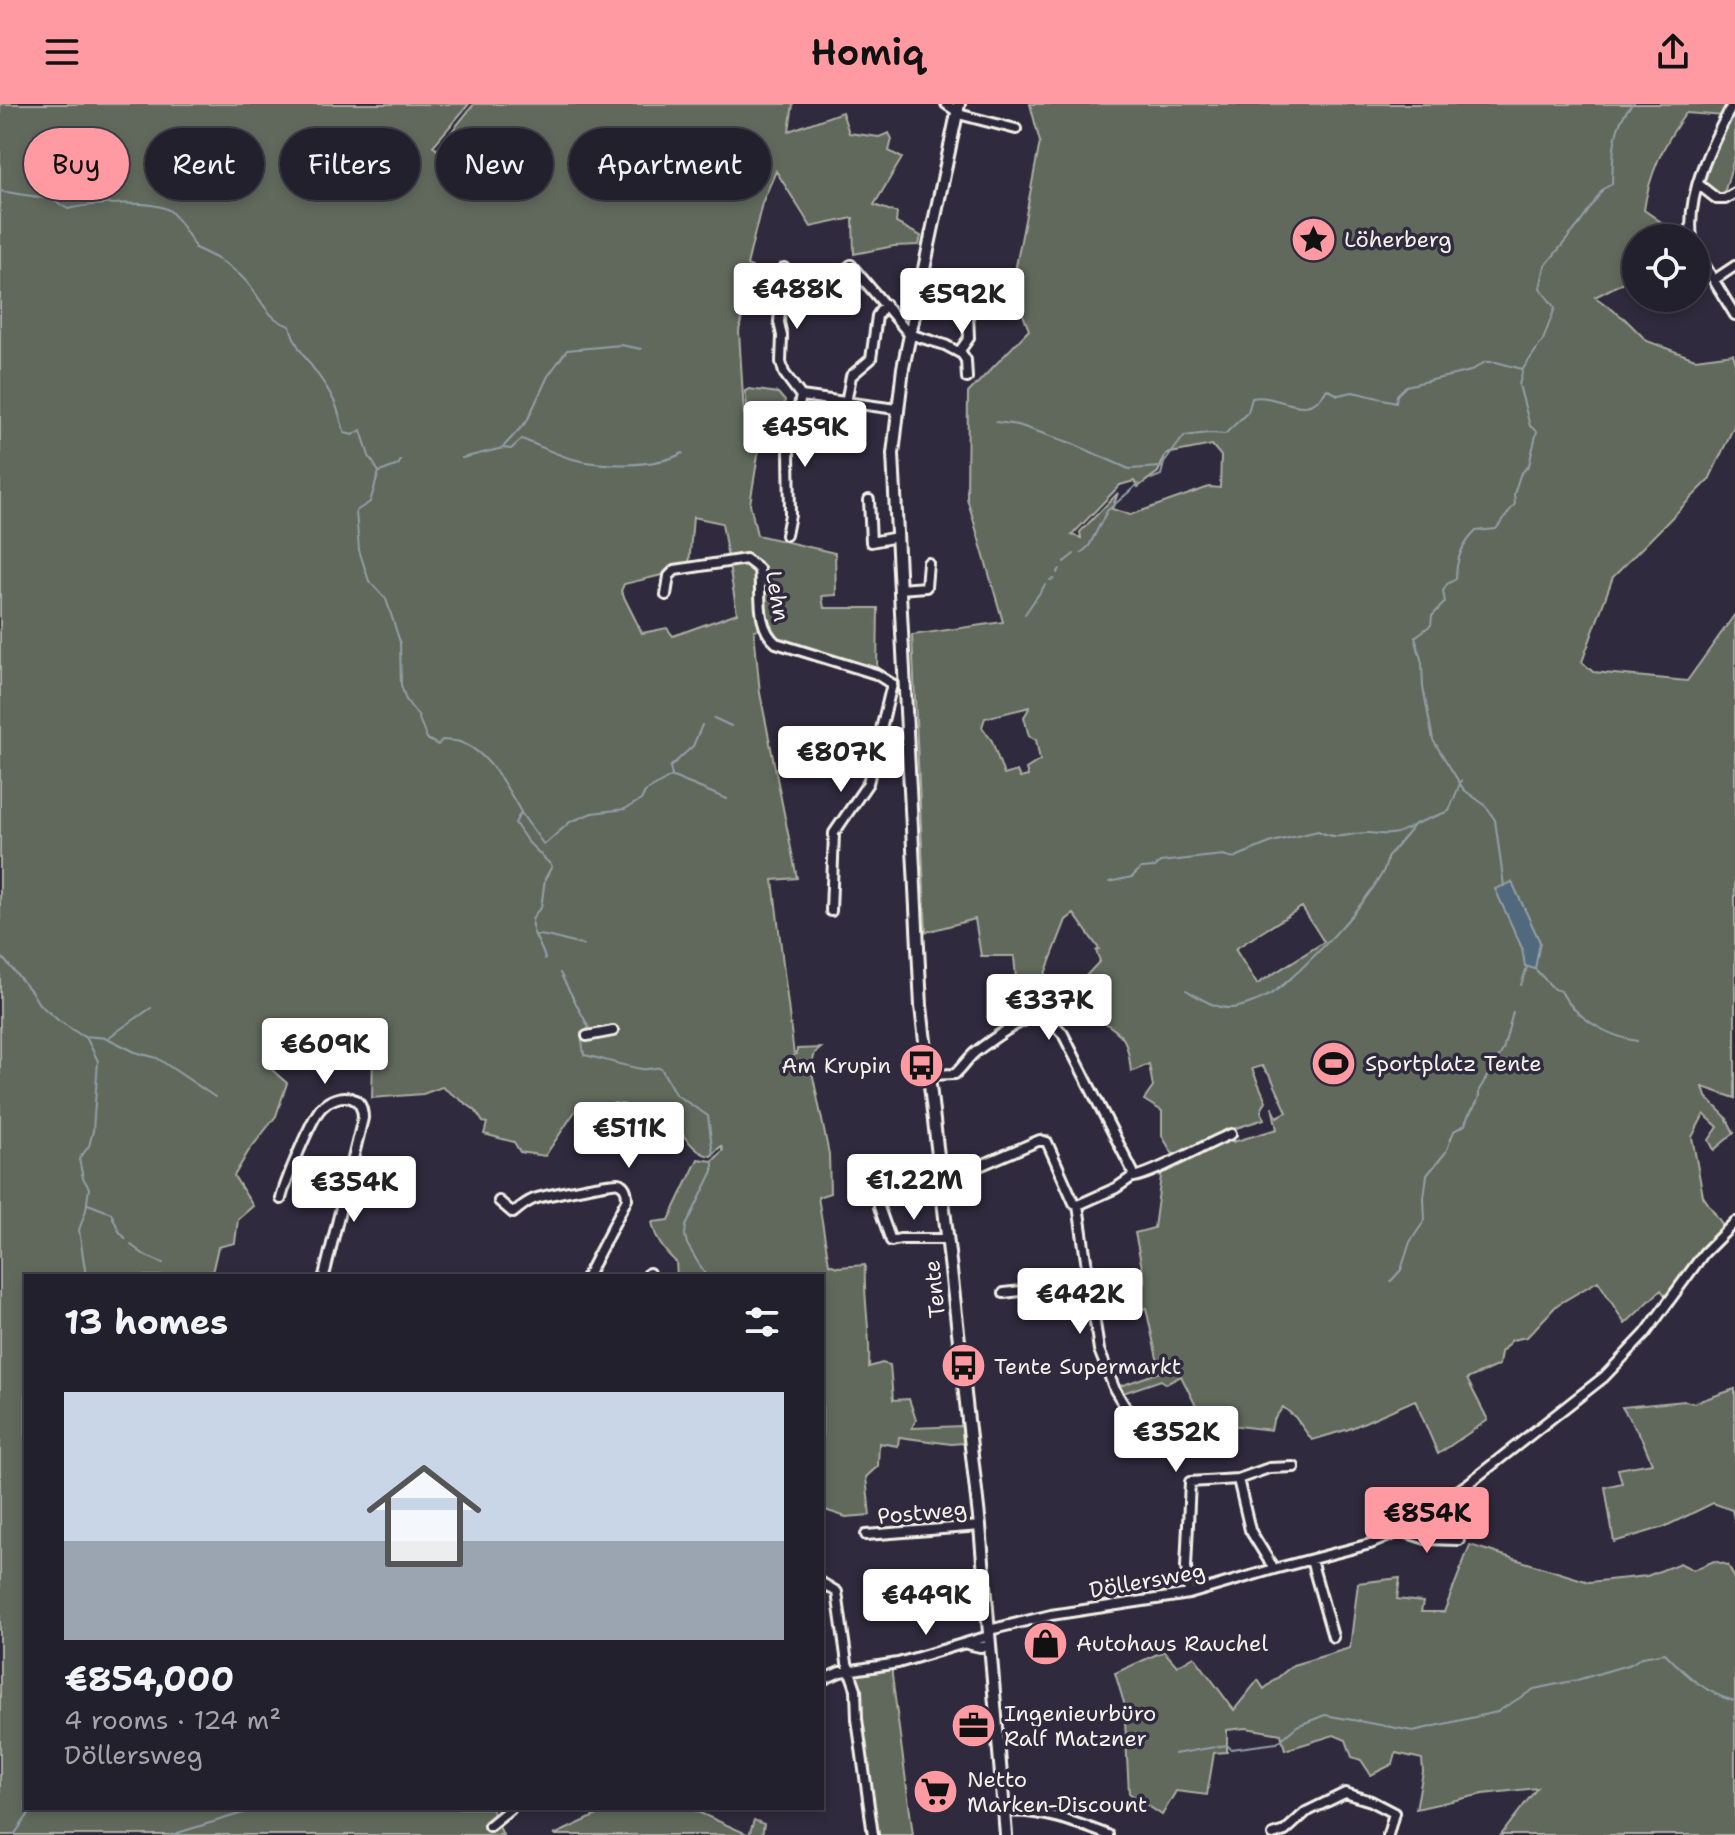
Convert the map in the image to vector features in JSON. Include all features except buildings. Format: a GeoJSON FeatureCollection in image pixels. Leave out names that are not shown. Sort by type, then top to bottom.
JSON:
{"type":"FeatureCollection","features":[{"type":"Feature","properties":{"kind":"main road","name":"Tente"},"geometry":{"type":"LineString","coordinates":[[959,107],[909,334],[896,409],[893,454],[899,589],[898,684],[906,738],[918,965],[980,1526],[1006,1835]]}},
{"type":"Feature","properties":{"kind":"street"},"geometry":{"type":"LineString","coordinates":[[946,104],[959,107],[962,115],[1016,129]]}},
{"type":"Feature","properties":{"kind":"street"},"geometry":{"type":"LineString","coordinates":[[1691,224],[1698,184],[1733,104]]}},
{"type":"Feature","properties":{"kind":"street"},"geometry":{"type":"LineString","coordinates":[[1698,184],[1717,199],[1725,199],[1735,193]]}},
{"type":"Feature","properties":{"kind":"street"},"geometry":{"type":"LineString","coordinates":[[823,287],[851,265],[909,334],[959,352],[966,360],[967,378]]}},
{"type":"Feature","properties":{"kind":"street"},"geometry":{"type":"LineString","coordinates":[[784,268],[779,322],[781,362],[784,373],[801,396],[896,409]]}},
{"type":"Feature","properties":{"kind":"street"},"geometry":{"type":"LineString","coordinates":[[1714,280],[1734,268]]}},
{"type":"Feature","properties":{"kind":"street"},"geometry":{"type":"LineString","coordinates":[[1710,274],[1735,315]]}},
{"type":"Feature","properties":{"kind":"street"},"geometry":{"type":"LineString","coordinates":[[846,403],[851,376],[871,359],[877,316],[885,304]]}},
{"type":"Feature","properties":{"kind":"street"},"geometry":{"type":"LineString","coordinates":[[959,352],[969,338],[968,313]]}},
{"type":"Feature","properties":{"kind":"street"},"geometry":{"type":"LineString","coordinates":[[786,535],[790,515],[789,451],[801,396]]}},
{"type":"Feature","properties":{"kind":"street"},"geometry":{"type":"LineString","coordinates":[[869,500],[871,542],[897,537]]}},
{"type":"Feature","properties":{"kind":"street","name":"Lehn"},"geometry":{"type":"LineString","coordinates":[[666,595],[669,576],[675,570],[746,559],[759,569],[761,621],[767,635],[776,643],[876,674],[898,684]]}},
{"type":"Feature","properties":{"kind":"street"},"geometry":{"type":"LineString","coordinates":[[899,589],[926,587],[928,563]]}},
{"type":"Feature","properties":{"kind":"street"},"geometry":{"type":"LineString","coordinates":[[831,911],[834,833],[868,783],[898,684]]}},
{"type":"Feature","properties":{"kind":"street"},"geometry":{"type":"LineString","coordinates":[[929,1075],[955,1074],[976,1051],[1028,1017],[1040,1014],[1050,1018],[1063,1034],[1133,1172],[1132,1177]]}},
{"type":"Feature","properties":{"kind":"street"},"geometry":{"type":"LineString","coordinates":[[587,1036],[613,1031]]}},
{"type":"Feature","properties":{"kind":"street"},"geometry":{"type":"LineString","coordinates":[[281,1199],[320,1109],[338,1099],[350,1098],[358,1102],[363,1109],[363,1118],[324,1274]]}},
{"type":"Feature","properties":{"kind":"street"},"geometry":{"type":"LineString","coordinates":[[1078,1205],[1116,1188],[1132,1177],[1141,1177],[1231,1134]]}},
{"type":"Feature","properties":{"kind":"street"},"geometry":{"type":"LineString","coordinates":[[942,1186],[1040,1140],[1047,1142],[1074,1203],[1078,1205],[1099,1350],[1115,1390],[1148,1445]]}},
{"type":"Feature","properties":{"kind":"street"},"geometry":{"type":"LineString","coordinates":[[499,1201],[513,1213],[542,1197],[607,1183],[621,1184],[627,1199],[588,1274]]}},
{"type":"Feature","properties":{"kind":"street"},"geometry":{"type":"LineString","coordinates":[[879,1207],[891,1241],[948,1239]]}},
{"type":"Feature","properties":{"kind":"street","name":"Döllersweg"},"geometry":{"type":"LineString","coordinates":[[824,1679],[852,1669],[892,1664],[989,1638],[1051,1615],[1189,1594],[1379,1542],[1401,1531],[1582,1395],[1614,1367],[1645,1334],[1704,1253],[1735,1222]]}},
{"type":"Feature","properties":{"kind":"street"},"geometry":{"type":"LineString","coordinates":[[1004,1293],[1088,1283]]}},
{"type":"Feature","properties":{"kind":"street"},"geometry":{"type":"LineString","coordinates":[[1189,1594],[1186,1567],[1190,1482],[1238,1479],[1269,1468],[1294,1467]]}},
{"type":"Feature","properties":{"kind":"street"},"geometry":{"type":"LineString","coordinates":[[1238,1479],[1250,1530],[1274,1569]]}},
{"type":"Feature","properties":{"kind":"street","name":"Postweg"},"geometry":{"type":"LineString","coordinates":[[866,1535],[980,1526]]}},
{"type":"Feature","properties":{"kind":"street"},"geometry":{"type":"LineString","coordinates":[[1401,1531],[1426,1539],[1459,1540]]}},
{"type":"Feature","properties":{"kind":"street"},"geometry":{"type":"LineString","coordinates":[[1311,1560],[1333,1637]]}},
{"type":"Feature","properties":{"kind":"street"},"geometry":{"type":"LineString","coordinates":[[824,1584],[840,1596],[856,1689],[857,1719],[873,1835]]}},
{"type":"Feature","properties":{"kind":"street"},"geometry":{"type":"LineString","coordinates":[[1273,1835],[1285,1831],[1306,1812],[1345,1793],[1371,1801],[1394,1813],[1388,1835]]}},
{"type":"Feature","properties":{"kind":"street"},"geometry":{"type":"LineString","coordinates":[[489,1826],[509,1810]]}},
{"type":"Feature","properties":{"kind":"street"},"geometry":{"type":"LineString","coordinates":[[1004,1812],[1040,1814],[1108,1835]]}},
{"type":"Feature","properties":{"kind":"green space"},"geometry":{"type":"Polygon","coordinates":[[[0,104],[469,104],[448,128],[436,128],[433,146],[436,149],[436,200],[553,200],[553,128],[455,128],[474,104],[793,104],[789,131],[842,112],[849,133],[879,137],[889,133],[892,139],[889,151],[902,158],[874,205],[897,213],[896,223],[921,236],[919,245],[894,246],[854,254],[853,218],[811,227],[776,171],[771,182],[771,128],[569,128],[569,200],[763,200],[747,265],[752,267],[739,331],[744,414],[761,437],[750,504],[757,535],[835,553],[836,595],[822,596],[824,608],[878,608],[877,671],[779,641],[767,628],[754,630],[760,693],[797,878],[773,880],[794,1055],[797,1049],[821,1048],[815,1053],[811,1067],[829,1154],[830,1193],[818,1197],[829,1264],[838,1267],[865,1265],[869,1367],[882,1363],[890,1365],[893,1400],[909,1399],[916,1420],[912,1428],[962,1426],[963,1443],[899,1437],[898,1446],[879,1443],[878,1466],[866,1477],[870,1515],[846,1517],[824,1510],[824,1274],[677,1274],[676,1262],[661,1244],[652,1222],[669,1220],[698,1159],[713,1161],[723,1150],[721,1146],[711,1156],[701,1153],[678,1130],[653,1131],[625,1105],[614,1103],[598,1123],[588,1121],[578,1107],[545,1156],[520,1152],[514,1142],[484,1134],[487,1123],[475,1110],[442,1087],[423,1094],[372,1098],[373,1057],[305,1054],[275,1038],[263,1062],[287,1083],[276,1116],[234,1176],[253,1206],[238,1219],[235,1243],[218,1247],[213,1274],[24,1274],[24,1810],[492,1810],[503,1835],[0,1835],[0,104]],[[693,517],[689,565],[624,584],[621,591],[642,633],[667,628],[673,636],[737,613],[722,523],[693,517]]]}},
{"type":"Feature","properties":{"kind":"green space"},"geometry":{"type":"Polygon","coordinates":[[[1030,104],[1731,104],[1724,116],[1686,113],[1665,147],[1646,197],[1644,210],[1664,224],[1622,224],[1622,283],[1595,297],[1625,319],[1647,341],[1695,359],[1733,354],[1735,424],[1709,480],[1613,577],[1582,662],[1593,672],[1687,681],[1735,614],[1735,1098],[1703,1087],[1706,1097],[1726,1117],[1734,1133],[1714,1150],[1709,1140],[1718,1127],[1704,1114],[1692,1137],[1703,1196],[1724,1227],[1697,1256],[1667,1298],[1661,1290],[1625,1324],[1598,1281],[1557,1305],[1527,1337],[1512,1340],[1501,1352],[1499,1365],[1467,1379],[1488,1420],[1438,1454],[1415,1400],[1349,1429],[1312,1440],[1295,1417],[1283,1407],[1271,1430],[1229,1425],[1207,1428],[1181,1376],[1166,1384],[1161,1380],[1123,1393],[1120,1386],[1160,1372],[1146,1308],[1098,1321],[1094,1298],[1145,1282],[1135,1233],[1154,1228],[1162,1169],[1160,1164],[1174,1156],[1162,1136],[1162,1111],[1144,1100],[1153,1087],[1149,1064],[1131,1072],[1128,1050],[1122,1037],[1093,1015],[1097,1005],[1083,979],[1100,961],[1096,951],[1099,949],[1074,914],[1066,920],[1043,979],[1017,990],[1014,956],[981,956],[975,919],[926,932],[912,635],[1003,622],[967,498],[968,393],[1029,330],[1012,287],[1040,142],[1030,104]],[[1212,445],[1166,454],[1158,472],[1138,487],[1134,481],[1120,485],[1072,535],[1081,538],[1080,532],[1118,493],[1112,509],[1130,515],[1209,487],[1220,488],[1221,456],[1212,445]],[[1030,707],[985,718],[982,727],[992,741],[1004,775],[1017,771],[1020,778],[1028,776],[1026,769],[1040,760],[1036,740],[1029,736],[1024,717],[1030,707]],[[1302,907],[1235,949],[1257,984],[1324,942],[1302,907]],[[1262,1066],[1252,1069],[1266,1101],[1261,1111],[1264,1119],[1230,1130],[1233,1142],[1277,1129],[1272,1107],[1277,1117],[1287,1112],[1271,1077],[1262,1066]]]}},
{"type":"Feature","properties":{"kind":"green space"},"geometry":{"type":"Polygon","coordinates":[[[1735,106],[1735,155],[1723,197],[1717,198],[1702,180],[1735,106]]]}},
{"type":"Feature","properties":{"kind":"green space"},"geometry":{"type":"Polygon","coordinates":[[[745,391],[778,393],[785,401],[782,411],[755,423],[747,406],[745,391]]]}},
{"type":"Feature","properties":{"kind":"green space"},"geometry":{"type":"Polygon","coordinates":[[[1735,1389],[1735,1523],[1732,1510],[1713,1503],[1664,1527],[1614,1542],[1605,1487],[1622,1483],[1618,1469],[1652,1463],[1642,1439],[1622,1407],[1685,1401],[1694,1403],[1735,1389]]]}},
{"type":"Feature","properties":{"kind":"green space"},"geometry":{"type":"Polygon","coordinates":[[[1470,1545],[1589,1582],[1647,1576],[1680,1563],[1693,1570],[1714,1561],[1728,1565],[1735,1579],[1735,1835],[1501,1835],[1537,1788],[1483,1794],[1416,1809],[1423,1772],[1422,1759],[1396,1753],[1393,1764],[1371,1775],[1361,1760],[1352,1757],[1346,1740],[1334,1735],[1285,1750],[1281,1734],[1246,1728],[1227,1730],[1227,1752],[1214,1753],[1207,1795],[1176,1791],[1162,1815],[1129,1793],[1124,1703],[1115,1673],[1164,1651],[1177,1666],[1194,1656],[1234,1710],[1258,1680],[1264,1689],[1293,1665],[1350,1648],[1358,1583],[1400,1578],[1397,1599],[1423,1602],[1421,1612],[1444,1612],[1470,1545]]]}},
{"type":"Feature","properties":{"kind":"green space"},"geometry":{"type":"Polygon","coordinates":[[[892,1669],[913,1835],[877,1835],[856,1675],[892,1669]]]}},
{"type":"Feature","properties":{"kind":"green space"},"geometry":{"type":"Polygon","coordinates":[[[608,1810],[693,1810],[749,1835],[554,1835],[608,1810]]]}},
{"type":"Feature","properties":{"kind":"green space"},"geometry":{"type":"Polygon","coordinates":[[[754,1820],[764,1824],[762,1835],[749,1835],[754,1820]]]}},
{"type":"Feature","properties":{"kind":"water"},"geometry":{"type":"Polygon","coordinates":[[[1512,882],[1540,942],[1535,969],[1525,966],[1522,948],[1495,889],[1512,882]]]}},
{"type":"Feature","properties":{"kind":"waterway"},"geometry":{"type":"LineString","coordinates":[[1504,886],[1495,820],[1485,805],[1464,790],[1433,740],[1423,687],[1422,663],[1415,637],[1431,625],[1432,616],[1445,602],[1443,591],[1447,584],[1456,579],[1457,565],[1467,542],[1476,531],[1496,529],[1515,504],[1514,494],[1520,475],[1529,465],[1537,431],[1530,426],[1519,385],[1523,369],[1543,340],[1555,308],[1540,288],[1545,266],[1603,189],[1612,184],[1617,132],[1632,104]]}},
{"type":"Feature","properties":{"kind":"waterway"},"geometry":{"type":"LineString","coordinates":[[0,191],[51,199],[68,209],[105,204],[162,207],[170,211],[184,228],[195,248],[238,273],[274,318],[290,326],[298,346],[330,393],[345,433],[353,435],[361,430],[369,456],[379,472],[370,502],[356,511],[359,550],[369,581],[386,599],[400,642],[401,685],[406,700],[418,716],[427,739],[438,745],[442,740],[460,742],[489,763],[521,812],[515,823],[527,841],[552,866],[545,879],[541,908],[532,920],[545,959]]}},
{"type":"Feature","properties":{"kind":"waterway"},"geometry":{"type":"LineString","coordinates":[[504,446],[527,421],[548,376],[567,350],[621,345],[641,349]]}},
{"type":"Feature","properties":{"kind":"waterway"},"geometry":{"type":"LineString","coordinates":[[1151,479],[1161,475],[1164,463],[1184,436],[1225,434],[1248,412],[1252,398],[1311,405],[1327,389],[1338,395],[1353,392],[1396,402],[1397,395],[1406,386],[1471,371],[1485,362],[1522,369]]}},
{"type":"Feature","properties":{"kind":"waterway"},"geometry":{"type":"LineString","coordinates":[[996,422],[1018,425],[1071,443],[1129,469],[1162,467]]}},
{"type":"Feature","properties":{"kind":"waterway"},"geometry":{"type":"LineString","coordinates":[[462,458],[503,448],[511,449],[522,439],[569,458],[596,463],[643,464],[683,453]]}},
{"type":"Feature","properties":{"kind":"waterway"},"geometry":{"type":"LineString","coordinates":[[380,472],[398,465],[401,460]]}},
{"type":"Feature","properties":{"kind":"waterway"},"geometry":{"type":"LineString","coordinates":[[1081,553],[1089,546],[1107,511],[1138,484]]}},
{"type":"Feature","properties":{"kind":"waterway"},"geometry":{"type":"LineString","coordinates":[[1064,562],[1074,554]]}},
{"type":"Feature","properties":{"kind":"waterway"},"geometry":{"type":"LineString","coordinates":[[1057,573],[1060,569]]}},
{"type":"Feature","properties":{"kind":"waterway"},"geometry":{"type":"LineString","coordinates":[[1050,580],[1054,579]]}},
{"type":"Feature","properties":{"kind":"waterway"},"geometry":{"type":"LineString","coordinates":[[1025,614],[1045,585]]}},
{"type":"Feature","properties":{"kind":"waterway"},"geometry":{"type":"LineString","coordinates":[[714,718],[731,726]]}},
{"type":"Feature","properties":{"kind":"waterway"},"geometry":{"type":"LineString","coordinates":[[521,813],[544,845],[570,822],[592,813],[625,809],[641,800],[645,792],[672,776],[670,767],[693,746],[702,725]]}},
{"type":"Feature","properties":{"kind":"waterway"},"geometry":{"type":"LineString","coordinates":[[673,777],[727,799]]}},
{"type":"Feature","properties":{"kind":"waterway"},"geometry":{"type":"LineString","coordinates":[[1186,990],[1214,1005],[1232,1008],[1259,1000],[1279,988],[1316,954],[1357,909],[1373,888],[1387,858],[1415,824],[1449,811],[1461,781]]}},
{"type":"Feature","properties":{"kind":"waterway"},"geometry":{"type":"LineString","coordinates":[[1109,882],[1132,877],[1141,868],[1155,867],[1160,862],[1223,855],[1233,858],[1272,842],[1318,831],[1338,836],[1386,834],[1401,832],[1412,826]]}},
{"type":"Feature","properties":{"kind":"waterway"},"geometry":{"type":"LineString","coordinates":[[535,935],[584,945]]}},
{"type":"Feature","properties":{"kind":"waterway"},"geometry":{"type":"LineString","coordinates":[[0,955],[39,1004],[87,1039],[98,1061],[93,1131],[89,1146],[79,1159],[83,1178],[89,1188],[79,1230],[86,1274]]}},
{"type":"Feature","properties":{"kind":"waterway"},"geometry":{"type":"LineString","coordinates":[[1521,985],[1527,967]]}},
{"type":"Feature","properties":{"kind":"waterway"},"geometry":{"type":"LineString","coordinates":[[1535,969],[1554,989],[1561,991],[1583,1017],[1615,1035],[1637,1041]]}},
{"type":"Feature","properties":{"kind":"waterway"},"geometry":{"type":"LineString","coordinates":[[560,973],[589,1028],[581,1033],[584,1055],[642,1069],[661,1068],[675,1094],[708,1116],[713,1155]]}},
{"type":"Feature","properties":{"kind":"waterway"},"geometry":{"type":"LineString","coordinates":[[109,1037],[151,1008]]}},
{"type":"Feature","properties":{"kind":"waterway"},"geometry":{"type":"LineString","coordinates":[[1391,1281],[1401,1270],[1410,1242],[1425,1220],[1427,1175],[1446,1152],[1454,1131],[1465,1125],[1478,1100],[1479,1090],[1503,1050],[1513,1012]]}},
{"type":"Feature","properties":{"kind":"waterway"},"geometry":{"type":"LineString","coordinates":[[84,1036],[107,1038],[135,1052],[157,1058],[215,1097]]}},
{"type":"Feature","properties":{"kind":"waterway"},"geometry":{"type":"LineString","coordinates":[[705,1274],[685,1235],[686,1226],[713,1171],[713,1160]]}},
{"type":"Feature","properties":{"kind":"waterway"},"geometry":{"type":"LineString","coordinates":[[88,1204],[111,1213],[126,1239]]}},
{"type":"Feature","properties":{"kind":"waterway"},"geometry":{"type":"LineString","coordinates":[[131,1245],[163,1263]]}},
{"type":"Feature","properties":{"kind":"waterway"},"geometry":{"type":"LineString","coordinates":[[1174,1754],[1227,1745],[1231,1749],[1277,1743],[1297,1726],[1325,1715],[1413,1731],[1497,1712],[1534,1689],[1577,1680],[1631,1664],[1642,1657],[1665,1653],[1706,1688],[1735,1701]]}},
{"type":"Feature","properties":{"kind":"waterway"},"geometry":{"type":"LineString","coordinates":[[14,1835],[32,1810]]}},
{"type":"Feature","properties":{"kind":"waterway"},"geometry":{"type":"LineString","coordinates":[[171,1835],[252,1810]]}},
{"type":"Feature","properties":{"kind":"place","name":"Löherberg"},"geometry":{"type":"Point","coordinates":[1313,239]}},
{"type":"Feature","properties":{"kind":"place","name":"Sportplatz Tente"},"geometry":{"type":"Point","coordinates":[1334,1063]}},
{"type":"Feature","properties":{"kind":"place","name":"Am Krupin"},"geometry":{"type":"Point","coordinates":[922,1065]}},
{"type":"Feature","properties":{"kind":"place","name":"Tente Supermarkt"},"geometry":{"type":"Point","coordinates":[963,1366]}},
{"type":"Feature","properties":{"kind":"place","name":"Autohaus Rauchel"},"geometry":{"type":"Point","coordinates":[1045,1643]}},
{"type":"Feature","properties":{"kind":"place","name":"Ingenieurbüro Ralf Matzner"},"geometry":{"type":"Point","coordinates":[973,1726]}},
{"type":"Feature","properties":{"kind":"place","name":"Netto Marken-Discount"},"geometry":{"type":"Point","coordinates":[936,1792]}}]}
